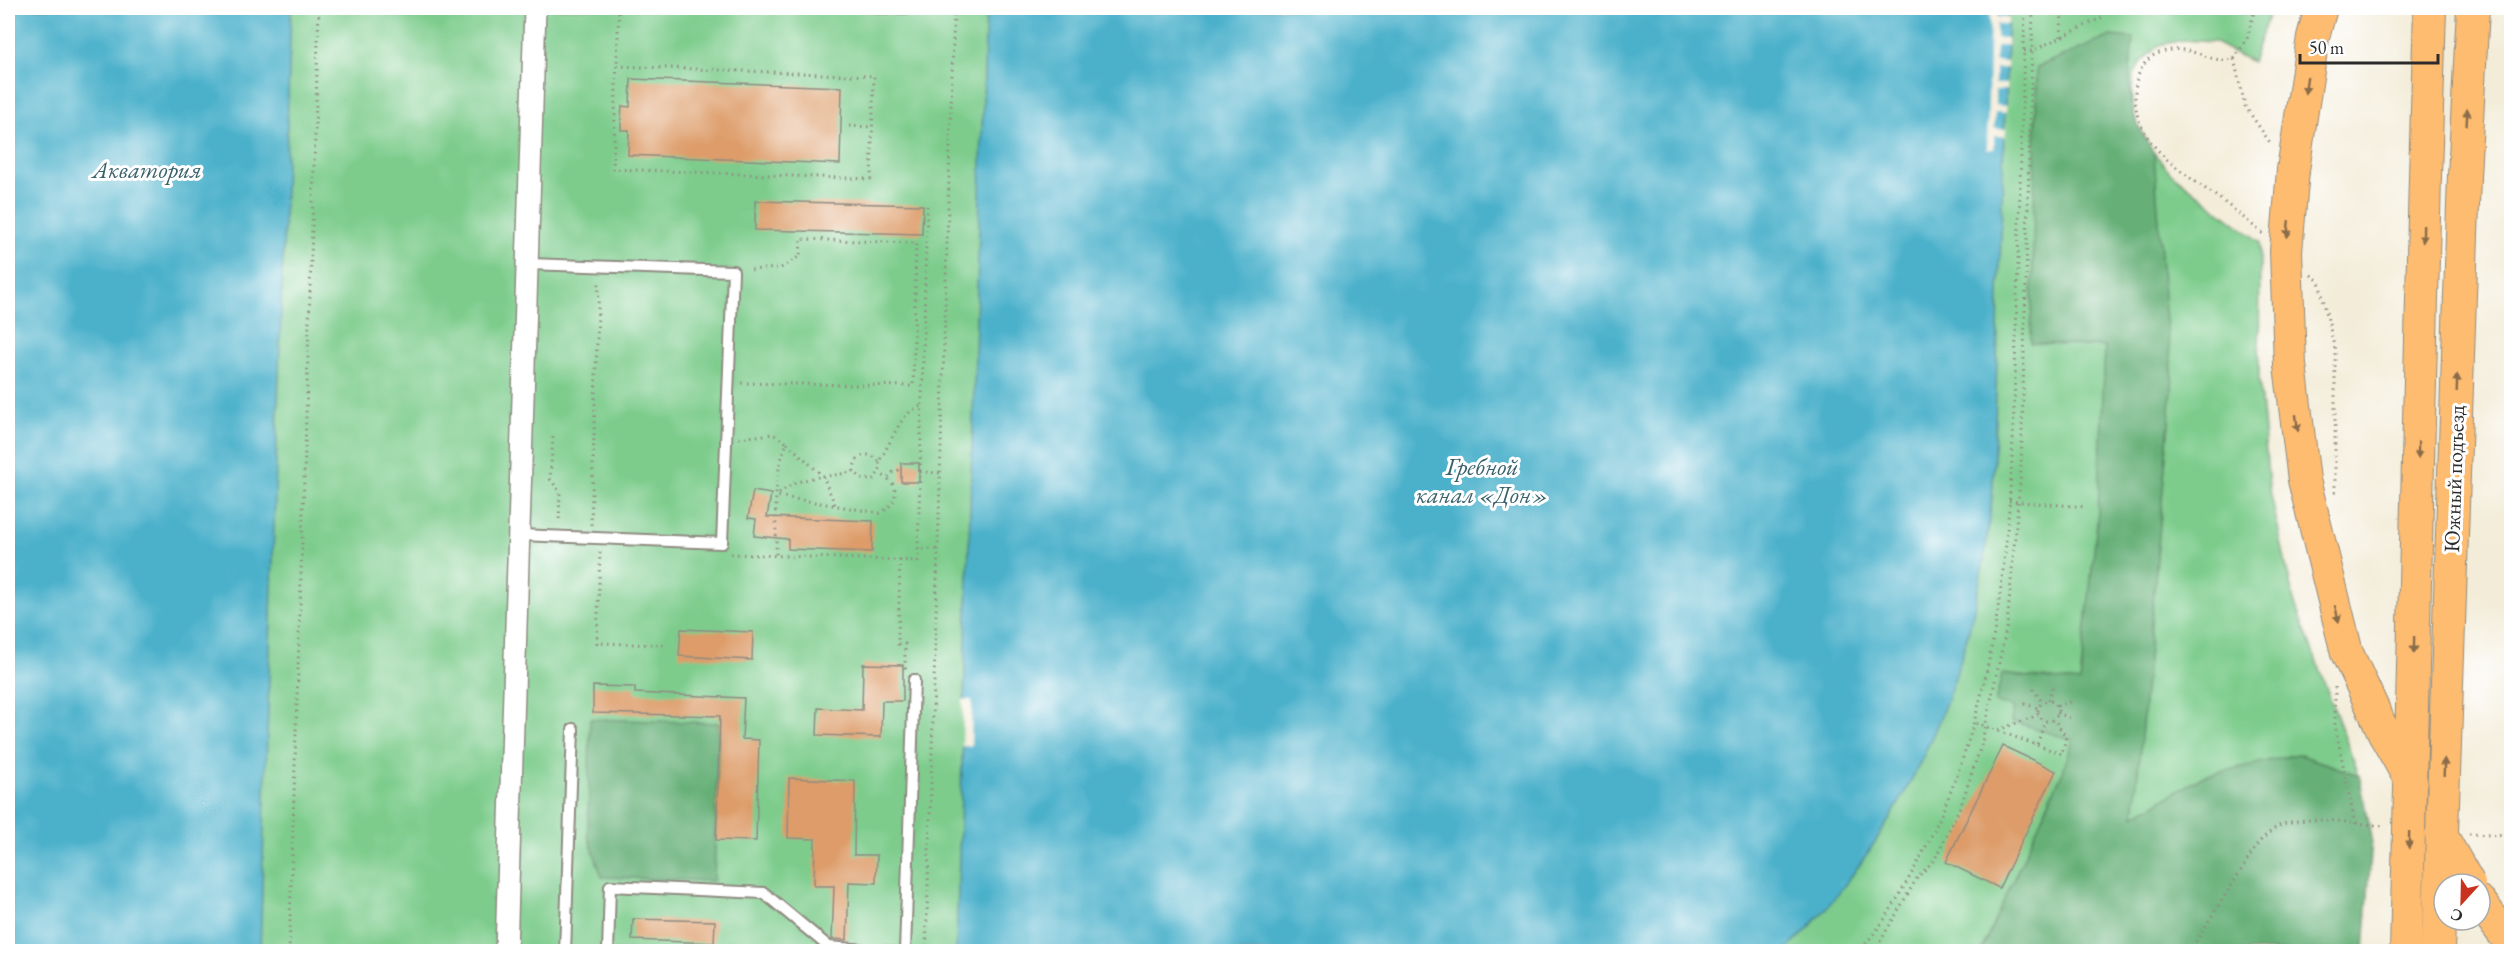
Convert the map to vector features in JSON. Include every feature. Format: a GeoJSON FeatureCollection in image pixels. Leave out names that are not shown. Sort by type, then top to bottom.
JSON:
{"type":"FeatureCollection","features":[{"type":"Feature","properties":{"kind":"main road"},"geometry":{"type":"LineString","coordinates":[[2321,8],[2284,160],[2290,365],[2304,480],[2347,653],[2386,737],[2462,872]]}},
{"type":"Feature","properties":{"kind":"main road","name":"Южный подъезд"},"geometry":{"type":"LineString","coordinates":[[2406,951],[2430,8]]}},
{"type":"Feature","properties":{"kind":"main road","name":"Южный подъезд"},"geometry":{"type":"LineString","coordinates":[[2438,951],[2464,176],[2473,8]]}},
{"type":"Feature","properties":{"kind":"main road"},"geometry":{"type":"LineString","coordinates":[[2492,919],[2511,945]]}},
{"type":"Feature","properties":{"kind":"street"},"geometry":{"type":"LineString","coordinates":[[506,951],[535,8]]}},
{"type":"Feature","properties":{"kind":"lane"},"geometry":{"type":"LineString","coordinates":[[877,8],[927,8]]}},
{"type":"Feature","properties":{"kind":"lane"},"geometry":{"type":"LineString","coordinates":[[519,535],[722,543],[733,271],[528,264]]}},
{"type":"Feature","properties":{"kind":"lane"},"geometry":{"type":"LineString","coordinates":[[904,951],[914,680]]}},
{"type":"Feature","properties":{"kind":"lane"},"geometry":{"type":"LineString","coordinates":[[565,951],[573,729]]}},
{"type":"Feature","properties":{"kind":"lane"},"geometry":{"type":"LineString","coordinates":[[608,951],[610,886],[764,893],[829,947],[890,951]]}},
{"type":"Feature","properties":{"kind":"path"},"geometry":{"type":"LineString","coordinates":[[289,951],[319,8]]}},
{"type":"Feature","properties":{"kind":"path"},"geometry":{"type":"LineString","coordinates":[[617,66],[874,76],[871,179],[613,169],[619,8]]}},
{"type":"Feature","properties":{"kind":"path"},"geometry":{"type":"LineString","coordinates":[[926,951],[936,680],[954,8]]}},
{"type":"Feature","properties":{"kind":"path"},"geometry":{"type":"LineString","coordinates":[[1857,951],[1881,924],[1928,844],[1958,776],[1975,723],[2000,605],[2013,469],[2025,8]]}},
{"type":"Feature","properties":{"kind":"path"},"geometry":{"type":"LineString","coordinates":[[1874,951],[1917,878],[1939,850],[1961,805],[1985,726],[2007,626],[2019,501],[2033,8]]}},
{"type":"Feature","properties":{"kind":"path"},"geometry":{"type":"LineString","coordinates":[[2061,37],[2062,8]]}},
{"type":"Feature","properties":{"kind":"path"},"geometry":{"type":"LineString","coordinates":[[2024,51],[2032,51],[2103,17],[2104,8]]}},
{"type":"Feature","properties":{"kind":"path"},"geometry":{"type":"LineString","coordinates":[[2234,59],[2245,106],[2284,160]]}},
{"type":"Feature","properties":{"kind":"path"},"geometry":{"type":"LineString","coordinates":[[849,126],[873,127]]}},
{"type":"Feature","properties":{"kind":"path"},"geometry":{"type":"LineString","coordinates":[[729,554],[918,561],[927,206]]}},
{"type":"Feature","properties":{"kind":"path"},"geometry":{"type":"LineString","coordinates":[[728,382],[913,386],[916,243],[801,239],[800,256],[781,268],[733,271]]}},
{"type":"Feature","properties":{"kind":"path"},"geometry":{"type":"LineString","coordinates":[[599,266],[590,550],[612,550]]}},
{"type":"Feature","properties":{"kind":"path"},"geometry":{"type":"LineString","coordinates":[[879,474],[879,461],[904,418],[915,407],[922,406]]}},
{"type":"Feature","properties":{"kind":"path"},"geometry":{"type":"LineString","coordinates":[[735,438],[773,434],[787,443],[823,476],[835,505]]}},
{"type":"Feature","properties":{"kind":"path"},"geometry":{"type":"LineString","coordinates":[[553,437],[550,479],[560,492],[558,537]]}},
{"type":"Feature","properties":{"kind":"path"},"geometry":{"type":"LineString","coordinates":[[776,556],[777,496],[774,482],[787,443]]}},
{"type":"Feature","properties":{"kind":"path"},"geometry":{"type":"LineString","coordinates":[[879,461],[870,455],[860,456],[856,460],[855,471],[858,477],[869,481],[879,474]]}},
{"type":"Feature","properties":{"kind":"path"},"geometry":{"type":"LineString","coordinates":[[888,477],[891,472],[899,470]]}},
{"type":"Feature","properties":{"kind":"path"},"geometry":{"type":"LineString","coordinates":[[777,496],[793,483],[855,471]]}},
{"type":"Feature","properties":{"kind":"path"},"geometry":{"type":"LineString","coordinates":[[920,472],[941,473]]}},
{"type":"Feature","properties":{"kind":"path"},"geometry":{"type":"LineString","coordinates":[[777,496],[873,513],[887,509],[897,493],[896,487],[888,477],[879,474]]}},
{"type":"Feature","properties":{"kind":"path"},"geometry":{"type":"LineString","coordinates":[[2009,501],[2086,507]]}},
{"type":"Feature","properties":{"kind":"path"},"geometry":{"type":"LineString","coordinates":[[918,549],[939,549]]}},
{"type":"Feature","properties":{"kind":"path"},"geometry":{"type":"LineString","coordinates":[[600,550],[597,643],[666,645]]}},
{"type":"Feature","properties":{"kind":"path"},"geometry":{"type":"LineString","coordinates":[[900,560],[898,644],[905,644],[905,672],[914,680],[936,680]]}},
{"type":"Feature","properties":{"kind":"path"},"geometry":{"type":"LineString","coordinates":[[2049,700],[2052,687]]}},
{"type":"Feature","properties":{"kind":"path"},"geometry":{"type":"LineString","coordinates":[[2033,689],[2042,702]]}},
{"type":"Feature","properties":{"kind":"path"},"geometry":{"type":"LineString","coordinates":[[2038,715],[2038,708],[2042,702],[2049,700]]}},
{"type":"Feature","properties":{"kind":"path"},"geometry":{"type":"LineString","coordinates":[[2038,715],[2045,720],[2054,719],[2058,713],[2057,706],[2049,700]]}},
{"type":"Feature","properties":{"kind":"path"},"geometry":{"type":"LineString","coordinates":[[2057,706],[2072,701]]}},
{"type":"Feature","properties":{"kind":"path"},"geometry":{"type":"LineString","coordinates":[[2024,704],[2038,708]]}},
{"type":"Feature","properties":{"kind":"path"},"geometry":{"type":"LineString","coordinates":[[2058,713],[2072,718]]}},
{"type":"Feature","properties":{"kind":"path"},"geometry":{"type":"LineString","coordinates":[[1997,730],[2038,715]]}},
{"type":"Feature","properties":{"kind":"path"},"geometry":{"type":"LineString","coordinates":[[1975,723],[2062,754],[2066,737],[2054,719]]}},
{"type":"Feature","properties":{"kind":"path"},"geometry":{"type":"LineString","coordinates":[[2037,745],[2045,720]]}},
{"type":"Feature","properties":{"kind":"path"},"geometry":{"type":"LineString","coordinates":[[2189,951],[2259,842],[2272,830],[2284,824],[2312,820],[2390,827]]}},
{"type":"Feature","properties":{"kind":"path"},"geometry":{"type":"LineString","coordinates":[[2460,833],[2511,836]]}},
{"type":"Feature","properties":{"kind":"green space","name":"Гребной канал «Дон»"},"geometry":{"type":"Polygon","coordinates":[[[8,8],[2271,8],[2252,62],[2214,42],[2183,40],[2159,45],[2141,62],[2133,77],[2132,99],[2136,133],[2154,156],[2154,153],[2171,173],[2260,242],[2259,378],[2269,486],[2294,602],[2359,775],[2297,754],[2244,951],[8,951],[8,8]]]}},
{"type":"Feature","properties":{"kind":"green space"},"geometry":{"type":"Polygon","coordinates":[[[2111,36],[2133,38],[2130,98],[2137,123],[2154,153],[2165,311],[2173,377],[2134,816],[2204,776],[2297,754],[2359,775],[2372,838],[2364,951],[1981,951],[2063,771],[2073,740],[2011,721],[2014,707],[1995,703],[2002,674],[2080,682],[2098,512],[2105,347],[2031,343],[2037,67],[2111,36]]]}},
{"type":"Feature","properties":{"kind":"green space"},"geometry":{"type":"Polygon","coordinates":[[[590,719],[719,723],[714,881],[602,877],[588,835],[590,719]]]}},
{"type":"Feature","properties":{"kind":"water","name":"Акватория"},"geometry":{"type":"Polygon","coordinates":[[[8,8],[291,8],[260,951],[8,951],[8,8]]]}},
{"type":"Feature","properties":{"kind":"water","name":"Гребной канал «Дон»"},"geometry":{"type":"Polygon","coordinates":[[[986,8],[2008,8],[1993,487],[1979,586],[1968,633],[1938,724],[1894,812],[1839,893],[1807,930],[1784,952],[956,952],[986,8]]]}},
{"type":"Feature","properties":{"kind":"pier"},"geometry":{"type":"Polygon","coordinates":[[[1990,8],[1997,8],[1997,17],[2008,18],[2008,24],[1996,24],[1996,38],[2007,38],[2007,46],[1996,46],[1995,61],[2007,62],[2007,68],[1995,68],[1995,84],[2007,84],[2007,90],[1995,90],[1995,105],[2006,106],[2006,113],[1995,112],[1994,128],[2006,129],[2005,136],[1994,136],[1994,149],[1987,149],[1990,8]]]}},
{"type":"Feature","properties":{"kind":"pier"},"geometry":{"type":"Polygon","coordinates":[[[963,700],[972,700],[971,746],[962,746],[963,700]]]}},
{"type":"Feature","properties":{"kind":"building"},"geometry":{"type":"Polygon","coordinates":[[[631,79],[842,87],[840,164],[628,155],[629,130],[621,130],[621,118],[622,106],[630,107],[631,79]]]}},
{"type":"Feature","properties":{"kind":"building"},"geometry":{"type":"Polygon","coordinates":[[[755,201],[923,205],[922,234],[755,230],[755,201]]]}},
{"type":"Feature","properties":{"kind":"building"},"geometry":{"type":"Polygon","coordinates":[[[901,463],[919,463],[919,482],[901,482],[901,463]]]}},
{"type":"Feature","properties":{"kind":"building"},"geometry":{"type":"Polygon","coordinates":[[[753,491],[771,494],[767,517],[873,521],[872,552],[788,549],[788,539],[754,536],[756,519],[748,518],[753,491]]]}},
{"type":"Feature","properties":{"kind":"building"},"geometry":{"type":"Polygon","coordinates":[[[681,629],[753,632],[752,660],[679,656],[681,629]]]}},
{"type":"Feature","properties":{"kind":"building"},"geometry":{"type":"Polygon","coordinates":[[[863,664],[903,665],[903,701],[882,701],[881,737],[817,735],[818,708],[862,710],[863,664]]]}},
{"type":"Feature","properties":{"kind":"building"},"geometry":{"type":"Polygon","coordinates":[[[593,686],[635,687],[635,693],[744,698],[742,739],[759,740],[756,841],[716,840],[720,716],[593,713],[593,686]]]}},
{"type":"Feature","properties":{"kind":"building"},"geometry":{"type":"Polygon","coordinates":[[[2003,746],[2056,771],[1999,888],[1946,862],[2003,746]]]}},
{"type":"Feature","properties":{"kind":"building"},"geometry":{"type":"Polygon","coordinates":[[[789,778],[855,781],[854,855],[877,855],[876,883],[849,882],[847,940],[832,939],[834,886],[814,886],[815,839],[788,838],[789,778]]]}},
{"type":"Feature","properties":{"kind":"building"},"geometry":{"type":"Polygon","coordinates":[[[633,919],[715,921],[714,943],[632,940],[633,919]]]}}]}
